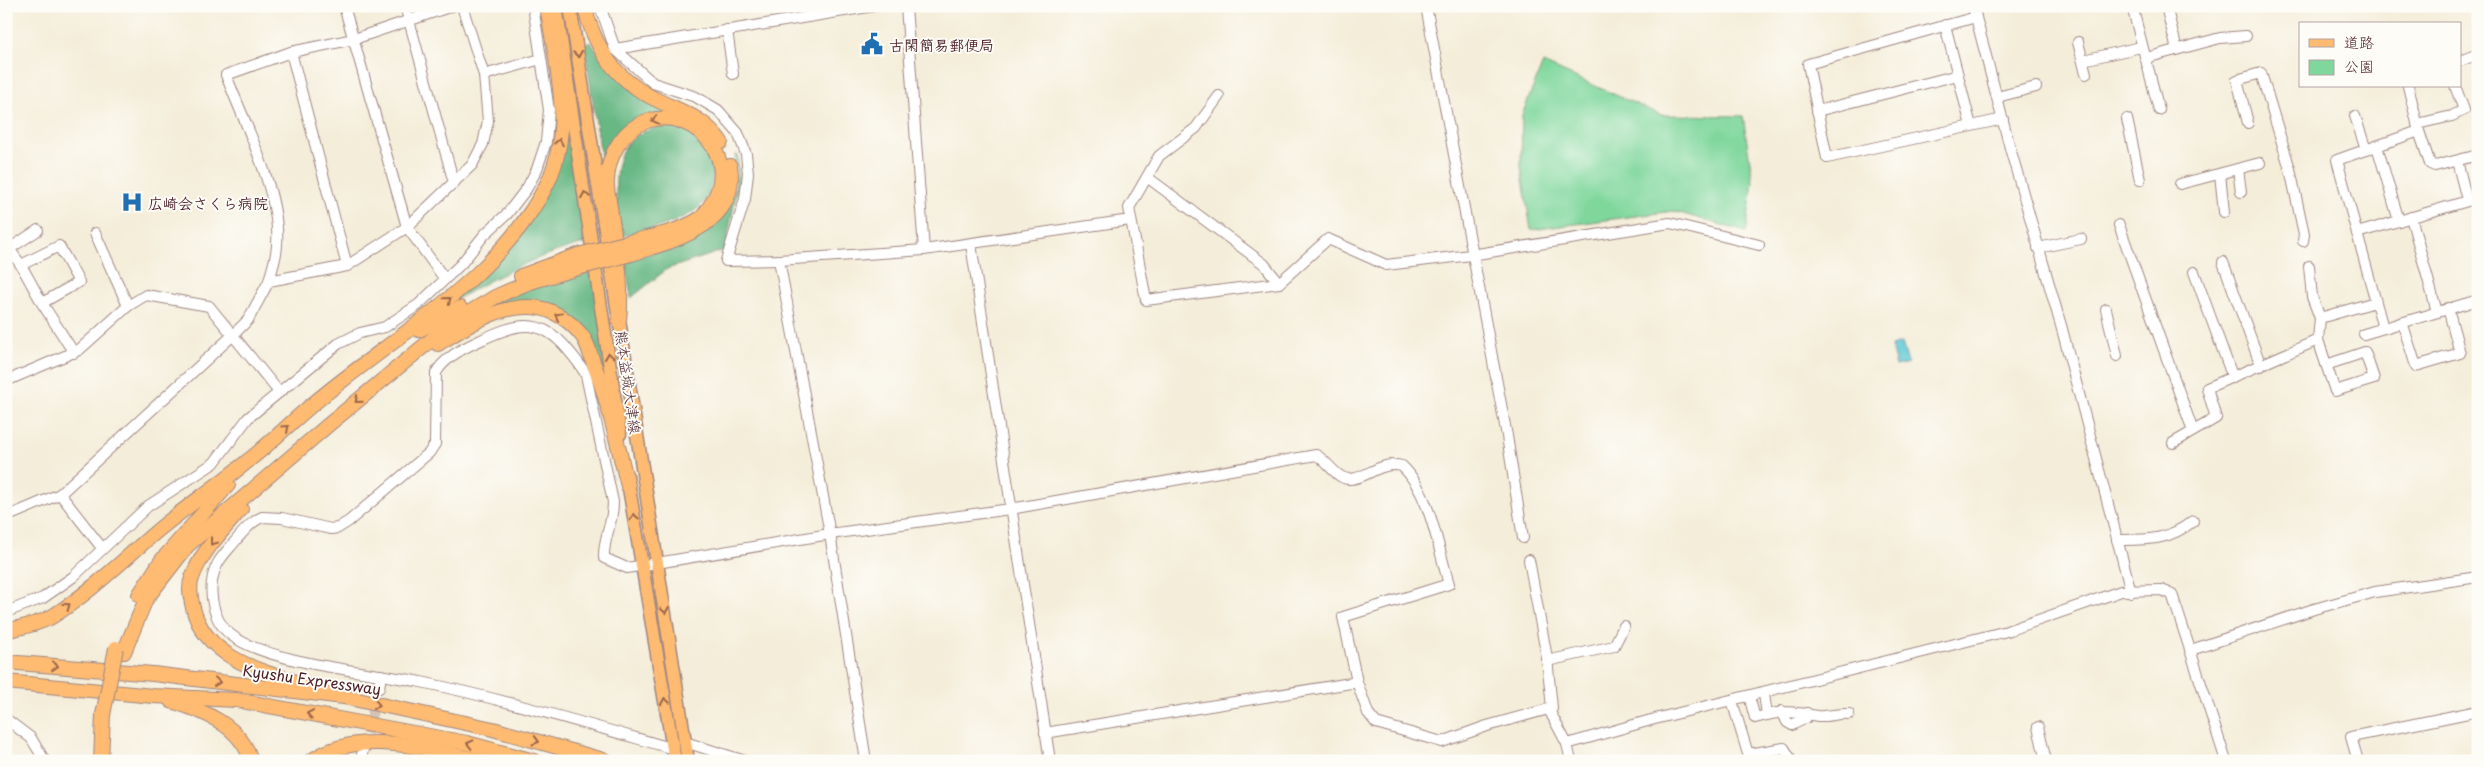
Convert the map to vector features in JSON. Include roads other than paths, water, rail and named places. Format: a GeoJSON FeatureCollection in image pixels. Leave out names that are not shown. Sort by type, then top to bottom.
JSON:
{"type":"FeatureCollection","features":[{"type":"Feature","properties":{"kind":"highway"},"geometry":{"type":"LineString","coordinates":[[6,631],[51,617],[112,572],[157,531],[250,460],[312,404],[450,299],[519,228],[538,201],[549,179],[559,144],[564,114],[547,6]]}},
{"type":"Feature","properties":{"kind":"highway"},"geometry":{"type":"LineString","coordinates":[[381,350],[512,280],[630,248],[679,239],[703,226],[717,214],[730,186],[731,171],[728,153],[705,122],[650,96],[606,59],[592,34],[584,6]]}},
{"type":"Feature","properties":{"kind":"highway"},"geometry":{"type":"LineString","coordinates":[[619,320],[622,297],[606,180],[614,151],[635,126],[649,121],[664,118],[678,120],[694,127],[706,137],[718,154],[722,175],[716,198],[703,217],[682,228],[630,248]]}},
{"type":"Feature","properties":{"kind":"highway"},"geometry":{"type":"LineString","coordinates":[[120,650],[146,599],[187,546],[396,368],[453,322],[496,297],[578,262]]}},
{"type":"Feature","properties":{"kind":"highway"},"geometry":{"type":"LineString","coordinates":[[396,368],[465,327],[490,316],[532,307],[551,312],[568,321],[584,338],[602,384],[628,486]]}},
{"type":"Feature","properties":{"kind":"highway"},"geometry":{"type":"LineString","coordinates":[[101,761],[107,717],[120,650],[139,596],[161,561],[250,460]]}},
{"type":"Feature","properties":{"kind":"highway"},"geometry":{"type":"LineString","coordinates":[[267,478],[201,558],[191,580],[190,597],[196,621],[213,643],[232,659],[344,698]]}},
{"type":"Feature","properties":{"kind":"highway","name":"Kyushu Expressway"},"geometry":{"type":"LineString","coordinates":[[6,662],[154,674],[344,698],[493,728],[607,761]]}},
{"type":"Feature","properties":{"kind":"highway"},"geometry":{"type":"LineString","coordinates":[[6,682],[153,696],[236,700],[440,737],[534,761]]}},
{"type":"Feature","properties":{"kind":"highway"},"geometry":{"type":"LineString","coordinates":[[153,696],[218,720],[240,740],[248,750],[251,761]]}},
{"type":"Feature","properties":{"kind":"highway"},"geometry":{"type":"LineString","coordinates":[[107,717],[110,761]]}},
{"type":"Feature","properties":{"kind":"highway"},"geometry":{"type":"LineString","coordinates":[[311,761],[332,750],[362,743],[406,746],[483,761]]}},
{"type":"Feature","properties":{"kind":"main road","name":"熊本益城大津線"},"geometry":{"type":"LineString","coordinates":[[556,6],[628,486],[675,755]]}},
{"type":"Feature","properties":{"kind":"main road","name":"熊本益城大津線"},"geometry":{"type":"LineString","coordinates":[[570,6],[688,761]]}},
{"type":"Feature","properties":{"kind":"street"},"geometry":{"type":"LineString","coordinates":[[344,6],[407,227],[444,278]]}},
{"type":"Feature","properties":{"kind":"street"},"geometry":{"type":"LineString","coordinates":[[406,6],[454,183]]}},
{"type":"Feature","properties":{"kind":"street"},"geometry":{"type":"LineString","coordinates":[[6,517],[60,494],[248,320],[269,281],[278,244],[276,215],[264,172],[226,75],[291,52],[354,39],[452,6]]}},
{"type":"Feature","properties":{"kind":"street"},"geometry":{"type":"LineString","coordinates":[[269,281],[347,266],[407,227],[472,165],[483,144],[488,121],[484,75],[462,6]]}},
{"type":"Feature","properties":{"kind":"street"},"geometry":{"type":"LineString","coordinates":[[6,612],[22,608],[49,594],[73,577],[148,506],[214,463],[248,418],[338,344],[360,333],[386,327],[399,320],[418,305],[444,278],[461,264],[485,234],[507,214],[527,188],[537,169],[546,142],[549,110],[533,6]]}},
{"type":"Feature","properties":{"kind":"street"},"geometry":{"type":"LineString","coordinates":[[600,6],[615,49],[653,83],[696,97],[718,110],[738,133],[746,154],[748,174],[745,199],[726,261],[779,260],[924,250],[1130,220]]}},
{"type":"Feature","properties":{"kind":"street"},"geometry":{"type":"LineString","coordinates":[[615,49],[874,6]]}},
{"type":"Feature","properties":{"kind":"street"},"geometry":{"type":"LineString","coordinates":[[906,6],[924,250]]}},
{"type":"Feature","properties":{"kind":"street"},"geometry":{"type":"LineString","coordinates":[[1426,6],[1471,255],[1507,436],[1523,538]]}},
{"type":"Feature","properties":{"kind":"street"},"geometry":{"type":"LineString","coordinates":[[1973,6],[2002,119],[2062,329],[2131,592]]}},
{"type":"Feature","properties":{"kind":"street"},"geometry":{"type":"LineString","coordinates":[[2132,6],[2141,47],[2146,58],[2159,110]]}},
{"type":"Feature","properties":{"kind":"street"},"geometry":{"type":"LineString","coordinates":[[2166,6],[2177,50]]}},
{"type":"Feature","properties":{"kind":"street"},"geometry":{"type":"LineString","coordinates":[[1976,17],[1808,64],[1827,158],[2002,119]]}},
{"type":"Feature","properties":{"kind":"street"},"geometry":{"type":"LineString","coordinates":[[1945,25],[1971,126]]}},
{"type":"Feature","properties":{"kind":"street"},"geometry":{"type":"LineString","coordinates":[[727,30],[733,74]]}},
{"type":"Feature","properties":{"kind":"street"},"geometry":{"type":"LineString","coordinates":[[2146,58],[2220,38],[2246,36]]}},
{"type":"Feature","properties":{"kind":"street"},"geometry":{"type":"LineString","coordinates":[[2078,42],[2086,74]]}},
{"type":"Feature","properties":{"kind":"street"},"geometry":{"type":"LineString","coordinates":[[2083,60],[2141,47]]}},
{"type":"Feature","properties":{"kind":"street"},"geometry":{"type":"LineString","coordinates":[[291,52],[347,266]]}},
{"type":"Feature","properties":{"kind":"street"},"geometry":{"type":"LineString","coordinates":[[2462,60],[2478,54]]}},
{"type":"Feature","properties":{"kind":"street"},"geometry":{"type":"LineString","coordinates":[[484,75],[541,59]]}},
{"type":"Feature","properties":{"kind":"street"},"geometry":{"type":"LineString","coordinates":[[2248,123],[2237,80],[2261,73],[2290,169],[2304,234],[2303,241]]}},
{"type":"Feature","properties":{"kind":"street"},"geometry":{"type":"LineString","coordinates":[[1817,111],[1958,75]]}},
{"type":"Feature","properties":{"kind":"street"},"geometry":{"type":"LineString","coordinates":[[1997,97],[2036,87]]}},
{"type":"Feature","properties":{"kind":"street"},"geometry":{"type":"LineString","coordinates":[[2408,88],[2418,128],[2430,164],[2435,166],[2478,155]]}},
{"type":"Feature","properties":{"kind":"street"},"geometry":{"type":"LineString","coordinates":[[2383,328],[2337,160],[2377,146],[2464,110],[2456,88]]}},
{"type":"Feature","properties":{"kind":"street"},"geometry":{"type":"LineString","coordinates":[[1219,96],[1196,128],[1159,156],[1129,208],[1146,300],[1280,283],[1328,239],[1386,264],[1471,255],[1670,223],[1759,245]]}},
{"type":"Feature","properties":{"kind":"street"},"geometry":{"type":"LineString","coordinates":[[2355,116],[2366,150]]}},
{"type":"Feature","properties":{"kind":"street"},"geometry":{"type":"LineString","coordinates":[[2127,119],[2140,180]]}},
{"type":"Feature","properties":{"kind":"street"},"geometry":{"type":"LineString","coordinates":[[2377,146],[2399,221]]}},
{"type":"Feature","properties":{"kind":"street"},"geometry":{"type":"LineString","coordinates":[[2357,233],[2473,199],[2457,160]]}},
{"type":"Feature","properties":{"kind":"street"},"geometry":{"type":"LineString","coordinates":[[2180,184],[2260,163]]}},
{"type":"Feature","properties":{"kind":"street"},"geometry":{"type":"LineString","coordinates":[[2238,169],[2241,192]]}},
{"type":"Feature","properties":{"kind":"street"},"geometry":{"type":"LineString","coordinates":[[2220,174],[2224,212]]}},
{"type":"Feature","properties":{"kind":"street"},"geometry":{"type":"LineString","coordinates":[[1147,177],[1264,264],[1280,283]]}},
{"type":"Feature","properties":{"kind":"street"},"geometry":{"type":"LineString","coordinates":[[2411,217],[2437,312]]}},
{"type":"Feature","properties":{"kind":"street"},"geometry":{"type":"LineString","coordinates":[[2119,226],[2193,431]]}},
{"type":"Feature","properties":{"kind":"street"},"geometry":{"type":"LineString","coordinates":[[38,230],[8,250],[21,265],[42,303],[74,353]]}},
{"type":"Feature","properties":{"kind":"street"},"geometry":{"type":"LineString","coordinates":[[95,233],[128,306]]}},
{"type":"Feature","properties":{"kind":"street"},"geometry":{"type":"LineString","coordinates":[[2038,248],[2081,239]]}},
{"type":"Feature","properties":{"kind":"street"},"geometry":{"type":"LineString","coordinates":[[970,244],[1050,761]]}},
{"type":"Feature","properties":{"kind":"street"},"geometry":{"type":"LineString","coordinates":[[21,265],[59,246],[79,282],[42,303]]}},
{"type":"Feature","properties":{"kind":"street"},"geometry":{"type":"LineString","coordinates":[[779,260],[830,534],[866,761]]}},
{"type":"Feature","properties":{"kind":"street"},"geometry":{"type":"LineString","coordinates":[[2223,262],[2261,366]]}},
{"type":"Feature","properties":{"kind":"street"},"geometry":{"type":"LineString","coordinates":[[2309,266],[2312,297],[2320,318],[2318,340],[2326,365],[2335,391],[2374,379],[2366,352],[2326,365]]}},
{"type":"Feature","properties":{"kind":"street"},"geometry":{"type":"LineString","coordinates":[[2194,272],[2234,378]]}},
{"type":"Feature","properties":{"kind":"street"},"geometry":{"type":"LineString","coordinates":[[6,381],[74,353],[128,306],[146,295],[209,306],[279,392]]}},
{"type":"Feature","properties":{"kind":"street"},"geometry":{"type":"LineString","coordinates":[[2364,334],[2478,300]]}},
{"type":"Feature","properties":{"kind":"street"},"geometry":{"type":"LineString","coordinates":[[2320,318],[2375,302]]}},
{"type":"Feature","properties":{"kind":"street"},"geometry":{"type":"LineString","coordinates":[[2402,322],[2416,366],[2460,353],[2448,308]]}},
{"type":"Feature","properties":{"kind":"street"},"geometry":{"type":"LineString","coordinates":[[2106,309],[2117,356]]}},
{"type":"Feature","properties":{"kind":"street"},"geometry":{"type":"LineString","coordinates":[[675,755],[516,703],[267,652],[248,645],[230,635],[217,617],[212,595],[214,572],[224,554],[247,528],[262,517],[282,518],[331,529],[338,528],[349,521],[429,453],[434,444],[436,373],[441,364],[469,346],[500,331],[518,326],[542,328],[562,342],[580,364],[586,375],[613,502],[613,520],[603,544],[604,558],[627,568],[830,534],[1010,508],[1316,455],[1325,460],[1338,476],[1350,479],[1387,465],[1402,466],[1408,472],[1429,511],[1449,584],[1343,617],[1357,682],[1368,713],[1376,723],[1442,742],[1552,708],[1547,661],[1529,560]]}},
{"type":"Feature","properties":{"kind":"street"},"geometry":{"type":"LineString","coordinates":[[2173,443],[2216,418],[2207,388],[2234,378],[2318,340]]}},
{"type":"Feature","properties":{"kind":"street"},"geometry":{"type":"LineString","coordinates":[[60,494],[102,548]]}},
{"type":"Feature","properties":{"kind":"street"},"geometry":{"type":"LineString","coordinates":[[2117,540],[2148,540],[2178,533],[2193,521]]}},
{"type":"Feature","properties":{"kind":"street"},"geometry":{"type":"LineString","coordinates":[[2191,650],[2314,609],[2374,592],[2478,577]]}},
{"type":"Feature","properties":{"kind":"street"},"geometry":{"type":"LineString","coordinates":[[1567,744],[1651,720],[1764,694],[2007,631],[2122,591],[2161,590],[2172,594],[2226,761]]}},
{"type":"Feature","properties":{"kind":"street"},"geometry":{"type":"LineString","coordinates":[[1547,661],[1614,646],[1624,626]]}},
{"type":"Feature","properties":{"kind":"street"},"geometry":{"type":"LineString","coordinates":[[379,688],[381,675]]}},
{"type":"Feature","properties":{"kind":"street"},"geometry":{"type":"LineString","coordinates":[[1045,733],[1357,682]]}},
{"type":"Feature","properties":{"kind":"street"},"geometry":{"type":"LineString","coordinates":[[1764,694],[1768,715]]}},
{"type":"Feature","properties":{"kind":"street"},"geometry":{"type":"LineString","coordinates":[[1749,696],[1755,718],[1782,712],[1807,713],[1819,716],[1849,714]]}},
{"type":"Feature","properties":{"kind":"street"},"geometry":{"type":"LineString","coordinates":[[1732,701],[1748,754],[1784,748],[1792,761]]}},
{"type":"Feature","properties":{"kind":"street"},"geometry":{"type":"LineString","coordinates":[[1548,708],[1567,744],[1571,761]]}},
{"type":"Feature","properties":{"kind":"street"},"geometry":{"type":"LineString","coordinates":[[2358,761],[2352,737],[2478,711]]}},
{"type":"Feature","properties":{"kind":"street"},"geometry":{"type":"LineString","coordinates":[[6,719],[31,738],[41,759]]}},
{"type":"Feature","properties":{"kind":"street"},"geometry":{"type":"LineString","coordinates":[[2038,727],[2046,761]]}},
{"type":"Feature","properties":{"kind":"street"},"geometry":{"type":"LineString","coordinates":[[685,742],[745,761]]}},
{"type":"Feature","properties":{"kind":"street"},"geometry":{"type":"LineString","coordinates":[[361,761],[363,749]]}},
{"type":"Feature","properties":{"kind":"water"},"geometry":{"type":"Polygon","coordinates":[[[1902,343],[1908,363],[1896,366],[1891,346],[1902,343]]]}},
{"type":"Feature","properties":{"kind":"tunnel"},"geometry":{"type":"LineString","coordinates":[[363,748],[379,688]]}},
{"type":"Feature","properties":{"kind":"place","name":"古閑簡易郵便局"},"geometry":{"type":"Point","coordinates":[872,44]}},
{"type":"Feature","properties":{"kind":"place","name":"広崎会さくら病院"},"geometry":{"type":"Point","coordinates":[132,202]}}]}
